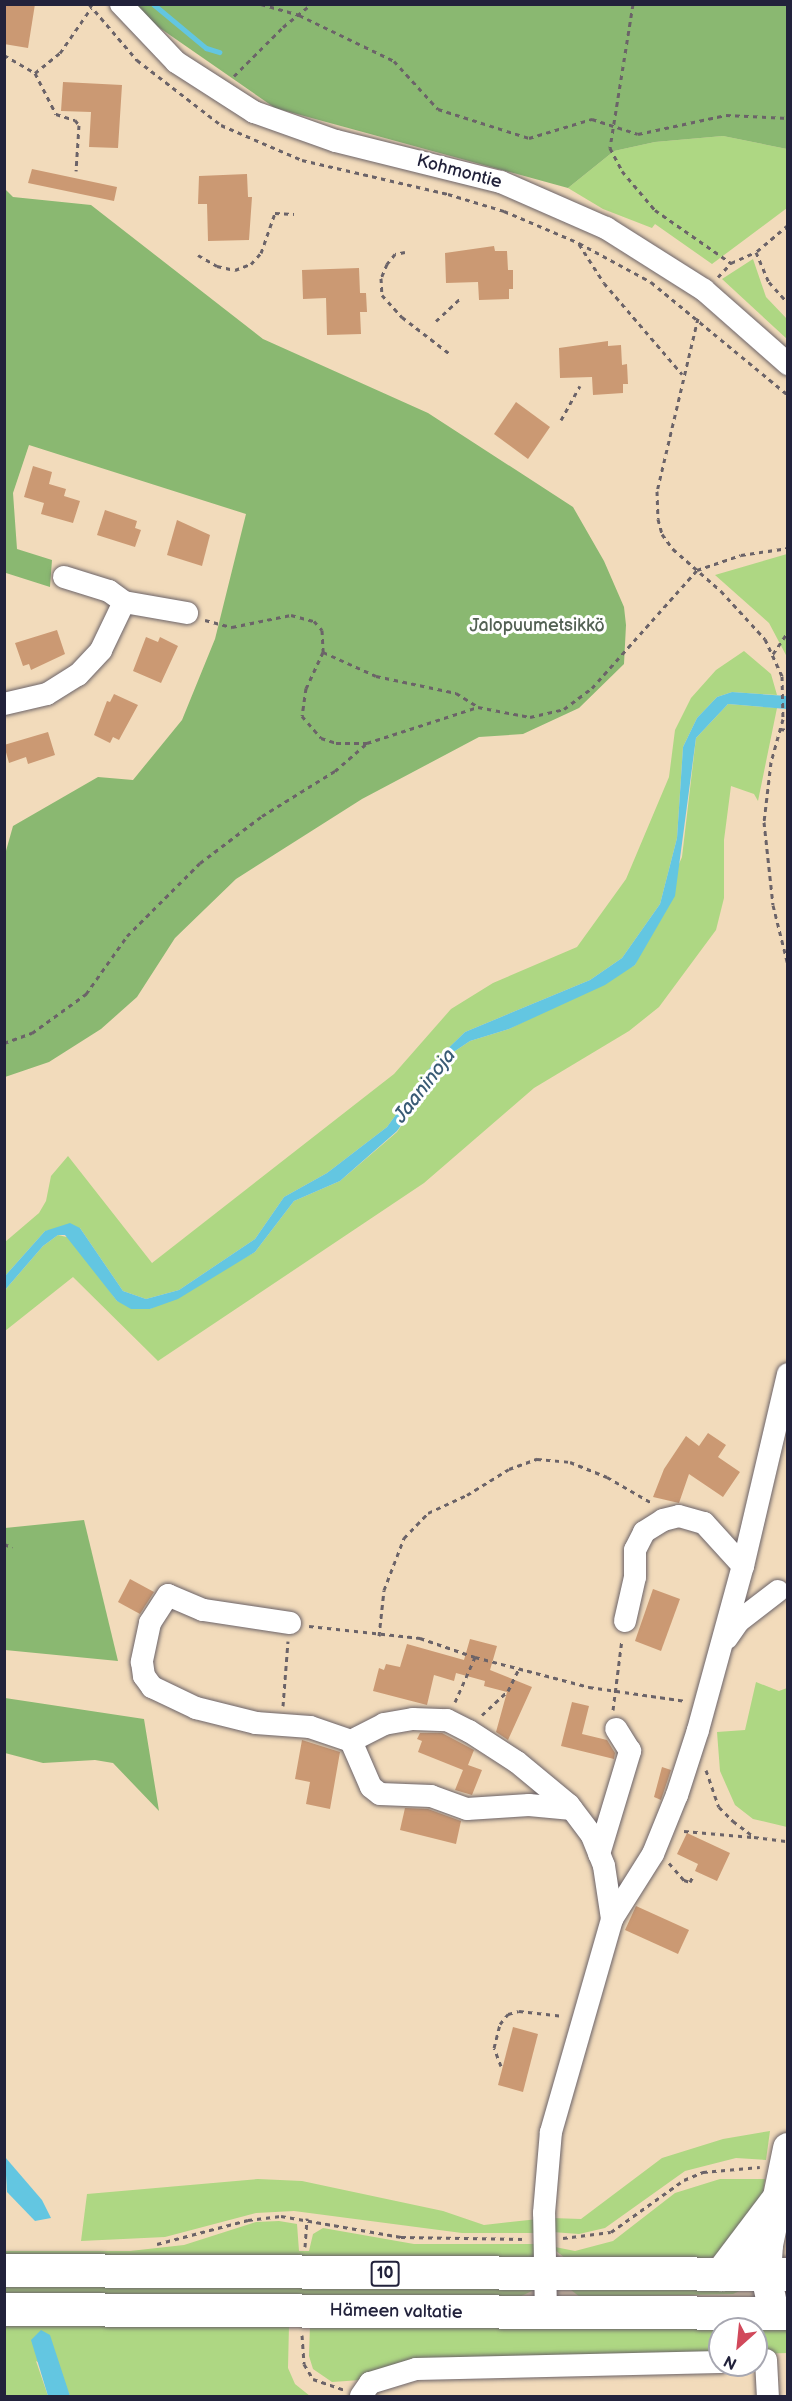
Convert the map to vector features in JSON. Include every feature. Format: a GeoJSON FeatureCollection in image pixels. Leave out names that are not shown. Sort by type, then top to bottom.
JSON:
{"type":"FeatureCollection","features":[{"type":"Feature","properties":{"kind":"highway"},"geometry":{"type":"LineString","coordinates":[[721,2274],[784,2213]]}},
{"type":"Feature","properties":{"kind":"highway","name":"Hämeen valtatie"},"geometry":{"type":"LineString","coordinates":[[4,2270],[546,2275],[779,2274]]}},
{"type":"Feature","properties":{"kind":"highway","name":"Hämeen valtatie"},"geometry":{"type":"LineString","coordinates":[[4,2309],[781,2313]]}},
{"type":"Feature","properties":{"kind":"main road"},"geometry":{"type":"LineString","coordinates":[[781,2313],[779,2274],[788,2148]]}},
{"type":"Feature","properties":{"kind":"street","name":"Kohmontie"},"geometry":{"type":"LineString","coordinates":[[121,4],[165,53],[218,92],[294,127],[501,182],[580,216],[646,250],[704,290],[788,364]]}},
{"type":"Feature","properties":{"kind":"street"},"geometry":{"type":"LineString","coordinates":[[64,577],[109,591],[124,602],[188,613]]}},
{"type":"Feature","properties":{"kind":"street"},"geometry":{"type":"LineString","coordinates":[[4,704],[47,694],[78,675],[101,650],[124,602]]}},
{"type":"Feature","properties":{"kind":"street"},"geometry":{"type":"LineString","coordinates":[[546,2313],[545,2239],[548,2149],[581,2020],[612,1919],[635,1878],[653,1854],[677,1795],[723,1644],[788,1374]]}},
{"type":"Feature","properties":{"kind":"street"},"geometry":{"type":"LineString","coordinates":[[625,1620],[635,1577],[635,1550],[644,1532],[663,1520],[677,1517],[704,1522],[741,1574],[746,1591],[760,1595],[783,1588]]}},
{"type":"Feature","properties":{"kind":"street"},"geometry":{"type":"LineString","coordinates":[[723,1644],[739,1621],[783,1588]]}},
{"type":"Feature","properties":{"kind":"street"},"geometry":{"type":"LineString","coordinates":[[290,1623],[203,1610],[168,1595],[150,1623],[142,1662],[144,1676],[152,1687],[196,1708],[256,1723],[310,1727],[351,1741],[384,1724],[413,1719],[447,1720],[469,1731],[517,1761],[572,1809],[592,1836],[601,1860],[612,1919]]}},
{"type":"Feature","properties":{"kind":"street"},"geometry":{"type":"LineString","coordinates":[[601,1860],[630,1751],[616,1729]]}},
{"type":"Feature","properties":{"kind":"street"},"geometry":{"type":"LineString","coordinates":[[351,1741],[371,1788],[380,1794],[431,1796],[467,1809],[529,1805],[572,1809]]}},
{"type":"Feature","properties":{"kind":"street"},"geometry":{"type":"LineString","coordinates":[[601,1860],[620,1876],[635,1878]]}},
{"type":"Feature","properties":{"kind":"street"},"geometry":{"type":"LineString","coordinates":[[768,2397],[770,2360]]}},
{"type":"Feature","properties":{"kind":"street"},"geometry":{"type":"LineString","coordinates":[[361,2395],[370,2384],[416,2368],[708,2362]]}},
{"type":"Feature","properties":{"kind":"path"},"geometry":{"type":"LineString","coordinates":[[261,4],[299,15],[394,61],[438,109],[529,138],[592,119],[638,134],[726,115],[788,118]]}},
{"type":"Feature","properties":{"kind":"path"},"geometry":{"type":"LineString","coordinates":[[218,92],[311,4]]}},
{"type":"Feature","properties":{"kind":"path"},"geometry":{"type":"LineString","coordinates":[[633,4],[610,148],[622,171],[656,210],[731,263]]}},
{"type":"Feature","properties":{"kind":"path"},"geometry":{"type":"LineString","coordinates":[[35,72],[60,53],[90,6],[137,60],[201,113],[241,135],[302,160],[482,204],[579,243],[651,282],[698,318],[788,395]]}},
{"type":"Feature","properties":{"kind":"path"},"geometry":{"type":"LineString","coordinates":[[4,56],[35,72],[56,114],[75,120],[79,125],[76,171]]}},
{"type":"Feature","properties":{"kind":"path"},"geometry":{"type":"LineString","coordinates":[[198,255],[217,266],[234,270],[251,264],[261,253],[275,213],[294,214]]}},
{"type":"Feature","properties":{"kind":"path"},"geometry":{"type":"LineString","coordinates":[[717,278],[731,263],[756,252],[788,225]]}},
{"type":"Feature","properties":{"kind":"path"},"geometry":{"type":"LineString","coordinates":[[579,243],[604,283],[682,374]]}},
{"type":"Feature","properties":{"kind":"path"},"geometry":{"type":"LineString","coordinates":[[405,252],[395,254],[387,264],[381,278],[382,295],[402,317],[450,354]]}},
{"type":"Feature","properties":{"kind":"path"},"geometry":{"type":"LineString","coordinates":[[756,252],[769,282],[788,303]]}},
{"type":"Feature","properties":{"kind":"path"},"geometry":{"type":"LineString","coordinates":[[436,321],[460,298]]}},
{"type":"Feature","properties":{"kind":"path"},"geometry":{"type":"LineString","coordinates":[[698,318],[682,374],[657,490],[658,519],[662,534],[728,599],[773,654],[784,689],[783,719],[771,762],[764,822],[773,906],[788,965]]}},
{"type":"Feature","properties":{"kind":"path"},"geometry":{"type":"LineString","coordinates":[[561,420],[580,386]]}},
{"type":"Feature","properties":{"kind":"path"},"geometry":{"type":"LineString","coordinates":[[323,652],[376,676],[456,693],[478,707],[530,717],[549,715],[578,702],[697,570],[741,555],[788,548]]}},
{"type":"Feature","properties":{"kind":"path"},"geometry":{"type":"LineString","coordinates":[[188,613],[232,627],[302,615],[322,630],[323,652],[306,688],[302,716],[321,738],[336,743],[367,743],[478,707]]}},
{"type":"Feature","properties":{"kind":"path"},"geometry":{"type":"LineString","coordinates":[[773,654],[788,632]]}},
{"type":"Feature","properties":{"kind":"path"},"geometry":{"type":"LineString","coordinates":[[780,729],[788,730]]}},
{"type":"Feature","properties":{"kind":"path"},"geometry":{"type":"LineString","coordinates":[[4,1043],[32,1033],[86,994],[127,936],[200,863],[262,816],[334,771],[367,743]]}},
{"type":"Feature","properties":{"kind":"path"},"geometry":{"type":"LineString","coordinates":[[379,1636],[384,1590],[404,1538],[428,1513],[467,1495],[509,1469],[537,1459],[570,1462],[607,1477],[677,1517]]}},
{"type":"Feature","properties":{"kind":"path"},"geometry":{"type":"LineString","coordinates":[[4,1544],[12,1546]]}},
{"type":"Feature","properties":{"kind":"path"},"geometry":{"type":"LineString","coordinates":[[613,1690],[625,1620]]}},
{"type":"Feature","properties":{"kind":"path"},"geometry":{"type":"LineString","coordinates":[[282,1725],[290,1623],[379,1636],[420,1638],[475,1658],[589,1688],[705,1704]]}},
{"type":"Feature","properties":{"kind":"path"},"geometry":{"type":"LineString","coordinates":[[447,1720],[475,1658]]}},
{"type":"Feature","properties":{"kind":"path"},"geometry":{"type":"LineString","coordinates":[[469,1731],[508,1691],[519,1668]]}},
{"type":"Feature","properties":{"kind":"path"},"geometry":{"type":"LineString","coordinates":[[704,1765],[719,1807],[754,1837]]}},
{"type":"Feature","properties":{"kind":"path"},"geometry":{"type":"LineString","coordinates":[[680,1832],[788,1841]]}},
{"type":"Feature","properties":{"kind":"path"},"geometry":{"type":"LineString","coordinates":[[501,2066],[494,2048],[500,2024],[508,2014],[519,2011],[553,2013],[581,2020]]}},
{"type":"Feature","properties":{"kind":"path"},"geometry":{"type":"LineString","coordinates":[[149,2245],[264,2216],[307,2218],[401,2237],[545,2239],[591,2237],[611,2232],[684,2180],[727,2168],[760,2167]]}},
{"type":"Feature","properties":{"kind":"path"},"geometry":{"type":"LineString","coordinates":[[305,2247],[307,2218]]}},
{"type":"Feature","properties":{"kind":"path"},"geometry":{"type":"LineString","coordinates":[[302,2334],[304,2364],[313,2379],[330,2388],[361,2395]]}},
{"type":"Feature","properties":{"kind":"green space"},"geometry":{"type":"Polygon","coordinates":[[[135,5],[787,5],[787,149],[723,136],[655,142],[614,151],[568,188],[275,108],[154,24],[135,5]]]}},
{"type":"Feature","properties":{"kind":"green space"},"geometry":{"type":"Polygon","coordinates":[[[723,136],[787,149],[787,208],[712,264],[655,224],[652,228],[603,209],[568,188],[614,151],[655,142],[723,136]]]}},
{"type":"Feature","properties":{"kind":"green space","name":"Jalopuumetsikkö"},"geometry":{"type":"Polygon","coordinates":[[[5,189],[13,197],[91,205],[263,339],[428,413],[573,507],[604,561],[624,607],[626,625],[624,664],[579,708],[523,734],[479,737],[362,799],[236,879],[175,938],[137,997],[101,1029],[49,1062],[5,1077],[4,858],[13,826],[98,777],[133,780],[182,720],[215,639],[246,514],[29,445],[13,493],[17,549],[52,560],[50,587],[6,573],[5,189]]]}},
{"type":"Feature","properties":{"kind":"green space"},"geometry":{"type":"Polygon","coordinates":[[[753,259],[766,297],[787,319],[787,339],[722,279],[753,259]]]}},
{"type":"Feature","properties":{"kind":"green space"},"geometry":{"type":"Polygon","coordinates":[[[788,554],[787,657],[769,623],[715,575],[788,554]]]}},
{"type":"Feature","properties":{"kind":"green space"},"geometry":{"type":"Polygon","coordinates":[[[744,651],[771,674],[777,695],[732,692],[717,697],[697,718],[683,747],[677,838],[660,904],[622,958],[590,980],[465,1032],[435,1061],[387,1127],[327,1173],[284,1197],[255,1239],[179,1290],[146,1299],[123,1291],[80,1228],[45,1231],[5,1276],[5,1242],[39,1213],[46,1201],[51,1176],[68,1156],[152,1263],[394,1074],[451,1009],[493,983],[577,947],[626,879],[669,777],[675,730],[691,698],[716,670],[744,651]]]}},
{"type":"Feature","properties":{"kind":"green space"},"geometry":{"type":"Polygon","coordinates":[[[728,704],[777,708],[758,801],[754,794],[731,786],[724,840],[724,898],[716,930],[659,1007],[629,1031],[534,1088],[424,1183],[158,1361],[73,1277],[5,1331],[5,1290],[43,1246],[58,1235],[71,1238],[117,1301],[150,1309],[255,1252],[294,1201],[340,1181],[397,1132],[452,1053],[470,1041],[509,1029],[635,965],[682,857],[696,738],[728,704]]]}},
{"type":"Feature","properties":{"kind":"green space"},"geometry":{"type":"Polygon","coordinates":[[[84,1520],[118,1661],[5,1650],[5,1528],[84,1520]]]}},
{"type":"Feature","properties":{"kind":"green space"},"geometry":{"type":"Polygon","coordinates":[[[756,1682],[779,1691],[787,1688],[787,1827],[753,1819],[735,1805],[720,1771],[717,1732],[745,1730],[756,1682]]]}},
{"type":"Feature","properties":{"kind":"green space"},"geometry":{"type":"Polygon","coordinates":[[[5,1698],[144,1719],[159,1811],[113,1763],[95,1760],[43,1763],[5,1753],[5,1698]]]}},
{"type":"Feature","properties":{"kind":"green space"},"geometry":{"type":"Polygon","coordinates":[[[770,2131],[766,2160],[736,2158],[685,2171],[605,2228],[579,2234],[552,2232],[552,2218],[581,2219],[662,2158],[723,2139],[770,2131]]]}},
{"type":"Feature","properties":{"kind":"green space"},"geometry":{"type":"Polygon","coordinates":[[[258,2179],[302,2181],[443,2211],[484,2225],[538,2219],[537,2233],[462,2233],[294,2211],[256,2213],[165,2237],[81,2241],[87,2194],[258,2179]]]}},
{"type":"Feature","properties":{"kind":"green space"},"geometry":{"type":"Polygon","coordinates":[[[720,2179],[765,2179],[763,2193],[716,2256],[703,2260],[569,2261],[556,2251],[555,2247],[575,2251],[613,2241],[675,2193],[720,2179]]]}},
{"type":"Feature","properties":{"kind":"green space"},"geometry":{"type":"Polygon","coordinates":[[[279,2221],[297,2224],[299,2251],[309,2251],[313,2234],[323,2228],[414,2244],[534,2244],[536,2253],[531,2259],[5,2257],[5,2251],[130,2251],[184,2245],[256,2222],[279,2221]]]}},
{"type":"Feature","properties":{"kind":"green space"},"geometry":{"type":"Polygon","coordinates":[[[5,2281],[533,2285],[534,2290],[515,2299],[5,2297],[5,2281]]]}},
{"type":"Feature","properties":{"kind":"green space"},"geometry":{"type":"Polygon","coordinates":[[[573,2285],[744,2289],[733,2294],[580,2297],[571,2290],[573,2285]]]}},
{"type":"Feature","properties":{"kind":"green space"},"geometry":{"type":"Polygon","coordinates":[[[5,2324],[289,2325],[288,2368],[295,2384],[310,2396],[70,2396],[61,2375],[36,2361],[48,2396],[5,2396],[5,2324]]]}},
{"type":"Feature","properties":{"kind":"green space"},"geometry":{"type":"Polygon","coordinates":[[[310,2325],[708,2327],[708,2356],[332,2382],[313,2369],[309,2356],[310,2325]]]}},
{"type":"Feature","properties":{"kind":"green space"},"geometry":{"type":"Polygon","coordinates":[[[768,2327],[787,2327],[787,2353],[768,2354],[768,2327]]]}},
{"type":"Feature","properties":{"kind":"water","name":"Jaaninoja"},"geometry":{"type":"Polygon","coordinates":[[[732,692],[787,696],[787,709],[728,704],[696,738],[675,896],[635,965],[605,985],[509,1029],[470,1041],[452,1053],[397,1131],[340,1181],[294,1201],[255,1252],[178,1299],[150,1309],[131,1309],[117,1301],[65,1235],[58,1235],[43,1246],[5,1290],[5,1276],[45,1231],[70,1223],[80,1228],[123,1291],[146,1299],[179,1290],[255,1239],[284,1197],[327,1173],[387,1127],[435,1061],[465,1032],[590,980],[622,958],[660,904],[677,838],[683,747],[697,718],[717,697],[732,692]]]}},
{"type":"Feature","properties":{"kind":"water"},"geometry":{"type":"Polygon","coordinates":[[[5,2157],[42,2200],[51,2218],[35,2221],[7,2192],[5,2157]]]}},
{"type":"Feature","properties":{"kind":"water"},"geometry":{"type":"Polygon","coordinates":[[[41,2330],[50,2335],[70,2396],[48,2396],[31,2340],[41,2330]]]}},
{"type":"Feature","properties":{"kind":"building"},"geometry":{"type":"Polygon","coordinates":[[[4,4],[35,4],[28,48],[4,44],[4,4]]]}},
{"type":"Feature","properties":{"kind":"building"},"geometry":{"type":"Polygon","coordinates":[[[63,82],[122,85],[118,148],[89,147],[91,112],[61,111],[63,82]]]}},
{"type":"Feature","properties":{"kind":"building"},"geometry":{"type":"Polygon","coordinates":[[[32,169],[117,187],[114,201],[28,183],[32,169]]]}},
{"type":"Feature","properties":{"kind":"building"},"geometry":{"type":"Polygon","coordinates":[[[247,174],[248,197],[252,197],[249,240],[208,241],[207,204],[198,204],[199,176],[247,174]]]}},
{"type":"Feature","properties":{"kind":"building"},"geometry":{"type":"Polygon","coordinates":[[[494,246],[495,251],[507,251],[508,270],[513,270],[513,289],[509,289],[509,299],[479,300],[478,282],[446,283],[445,253],[494,246]]]}},
{"type":"Feature","properties":{"kind":"building"},"geometry":{"type":"Polygon","coordinates":[[[359,268],[360,293],[366,293],[367,312],[360,312],[361,334],[327,335],[326,298],[303,299],[302,270],[359,268]]]}},
{"type":"Feature","properties":{"kind":"building"},"geometry":{"type":"Polygon","coordinates":[[[608,341],[608,346],[621,345],[622,365],[627,364],[628,384],[623,384],[623,393],[593,395],[592,377],[560,378],[559,348],[608,341]]]}},
{"type":"Feature","properties":{"kind":"building"},"geometry":{"type":"Polygon","coordinates":[[[516,402],[550,427],[528,459],[494,434],[516,402]]]}},
{"type":"Feature","properties":{"kind":"building"},"geometry":{"type":"Polygon","coordinates":[[[33,466],[52,472],[49,484],[66,489],[64,496],[80,501],[73,523],[41,514],[44,503],[24,497],[33,466]]]}},
{"type":"Feature","properties":{"kind":"building"},"geometry":{"type":"Polygon","coordinates":[[[105,510],[137,521],[135,528],[141,530],[135,547],[97,535],[105,510]]]}},
{"type":"Feature","properties":{"kind":"building"},"geometry":{"type":"Polygon","coordinates":[[[177,520],[210,535],[202,566],[167,555],[177,520]]]}},
{"type":"Feature","properties":{"kind":"building"},"geometry":{"type":"Polygon","coordinates":[[[57,630],[65,654],[31,670],[29,664],[23,666],[15,643],[57,630]]]}},
{"type":"Feature","properties":{"kind":"building"},"geometry":{"type":"Polygon","coordinates":[[[146,637],[158,642],[160,637],[178,646],[161,683],[133,671],[146,637]]]}},
{"type":"Feature","properties":{"kind":"building"},"geometry":{"type":"Polygon","coordinates":[[[114,694],[138,705],[119,740],[113,737],[110,743],[94,735],[107,701],[110,702],[114,694]]]}},
{"type":"Feature","properties":{"kind":"building"},"geometry":{"type":"Polygon","coordinates":[[[48,732],[55,755],[28,764],[26,757],[9,763],[4,745],[48,732]]]}},
{"type":"Feature","properties":{"kind":"building"},"geometry":{"type":"Polygon","coordinates":[[[708,1433],[726,1445],[718,1457],[740,1472],[723,1497],[689,1474],[679,1503],[653,1497],[664,1469],[686,1436],[699,1446],[708,1433]]]}},
{"type":"Feature","properties":{"kind":"building"},"geometry":{"type":"Polygon","coordinates":[[[130,1579],[154,1592],[140,1614],[118,1602],[130,1579]]]}},
{"type":"Feature","properties":{"kind":"building"},"geometry":{"type":"Polygon","coordinates":[[[653,1589],[680,1599],[661,1651],[635,1641],[653,1589]]]}},
{"type":"Feature","properties":{"kind":"building"},"geometry":{"type":"Polygon","coordinates":[[[470,1639],[497,1646],[490,1670],[532,1687],[508,1740],[496,1732],[507,1692],[484,1686],[485,1681],[456,1673],[454,1681],[434,1675],[427,1705],[373,1691],[379,1668],[384,1670],[386,1664],[400,1667],[407,1644],[464,1660],[470,1639]]]}},
{"type":"Feature","properties":{"kind":"building"},"geometry":{"type":"Polygon","coordinates":[[[572,1702],[589,1706],[582,1734],[607,1740],[615,1753],[614,1759],[561,1746],[572,1702]]]}},
{"type":"Feature","properties":{"kind":"building"},"geometry":{"type":"Polygon","coordinates":[[[420,1733],[442,1733],[474,1750],[468,1765],[482,1770],[472,1795],[455,1790],[463,1770],[418,1752],[422,1741],[417,1739],[420,1733]]]}},
{"type":"Feature","properties":{"kind":"building"},"geometry":{"type":"Polygon","coordinates":[[[302,1740],[340,1752],[330,1809],[306,1804],[310,1782],[295,1779],[302,1740]]]}},
{"type":"Feature","properties":{"kind":"building"},"geometry":{"type":"Polygon","coordinates":[[[662,1767],[671,1770],[661,1800],[654,1797],[662,1767]]]}},
{"type":"Feature","properties":{"kind":"building"},"geometry":{"type":"Polygon","coordinates":[[[405,1808],[428,1809],[461,1821],[456,1844],[400,1830],[405,1808]]]}},
{"type":"Feature","properties":{"kind":"building"},"geometry":{"type":"Polygon","coordinates":[[[687,1833],[730,1853],[717,1881],[695,1871],[698,1864],[677,1854],[687,1833]]]}},
{"type":"Feature","properties":{"kind":"building"},"geometry":{"type":"Polygon","coordinates":[[[636,1906],[689,1930],[678,1954],[625,1930],[636,1906]]]}},
{"type":"Feature","properties":{"kind":"building"},"geometry":{"type":"Polygon","coordinates":[[[513,2027],[538,2034],[523,2092],[498,2085],[513,2027]]]}},
{"type":"Feature","properties":{"kind":"waterway"},"geometry":{"type":"LineString","coordinates":[[153,4],[206,48],[219,52]]}}]}
